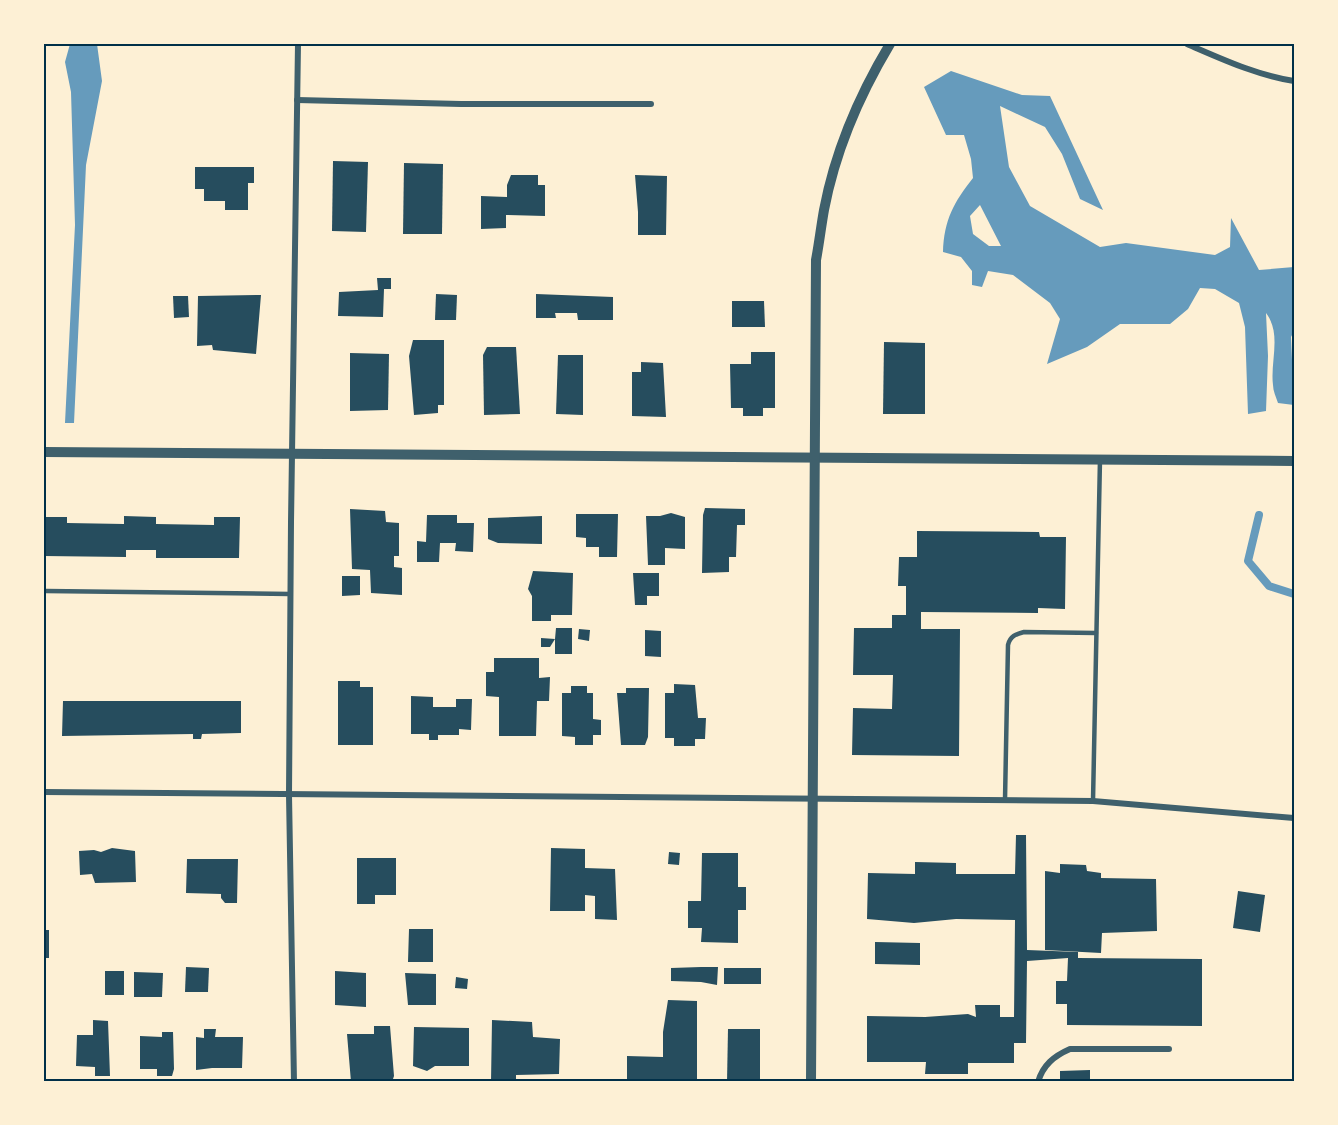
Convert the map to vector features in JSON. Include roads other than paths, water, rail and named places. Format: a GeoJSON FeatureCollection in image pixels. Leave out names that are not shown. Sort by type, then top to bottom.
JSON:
{"type":"FeatureCollection","features":[{"type":"Feature","properties":{"kind":"street"},"geometry":{"type":"LineString","coordinates":[[294,1082],[290,594],[298,44]]}},
{"type":"Feature","properties":{"kind":"street"},"geometry":{"type":"LineString","coordinates":[[811,1082],[816,260],[824,208],[838,158],[856,108],[890,44]]}},
{"type":"Feature","properties":{"kind":"street"},"geometry":{"type":"LineString","coordinates":[[1187,44],[1233,65],[1294,81]]}},
{"type":"Feature","properties":{"kind":"street"},"geometry":{"type":"LineString","coordinates":[[297,100],[461,104],[651,104]]}},
{"type":"Feature","properties":{"kind":"street"},"geometry":{"type":"LineString","coordinates":[[44,452],[1294,461]]}},
{"type":"Feature","properties":{"kind":"street"},"geometry":{"type":"LineString","coordinates":[[44,792],[1093,801],[1294,818]]}},
{"type":"Feature","properties":{"kind":"street"},"geometry":{"type":"LineString","coordinates":[[1038,1082],[1047,1064],[1057,1054],[1070,1049],[1169,1049]]}},
{"type":"Feature","properties":{"kind":"lane"},"geometry":{"type":"LineString","coordinates":[[1093,801],[1100,459]]}},
{"type":"Feature","properties":{"kind":"lane"},"geometry":{"type":"LineString","coordinates":[[46,591],[290,594]]}},
{"type":"Feature","properties":{"kind":"lane"},"geometry":{"type":"LineString","coordinates":[[1005,800],[1009,639],[1015,634],[1024,632],[1096,633]]}},
{"type":"Feature","properties":{"kind":"water"},"geometry":{"type":"Polygon","coordinates":[[[70,44],[97,44],[102,81],[86,165],[74,423],[65,423],[75,225],[71,92],[65,62],[70,44]]]}},
{"type":"Feature","properties":{"kind":"water"},"geometry":{"type":"Polygon","coordinates":[[[951,71],[1022,95],[1050,96],[1103,210],[1080,199],[1062,154],[1045,127],[1000,106],[1009,167],[1030,206],[1100,247],[1126,243],[1215,255],[1230,247],[1231,218],[1259,270],[1294,267],[1294,331],[1291,337],[1294,405],[1278,403],[1274,392],[1272,376],[1274,339],[1271,321],[1266,313],[1268,356],[1266,411],[1248,414],[1245,327],[1239,303],[1215,289],[1200,288],[1188,309],[1170,324],[1120,324],[1087,347],[1047,364],[1060,319],[1050,303],[1013,275],[988,271],[982,287],[972,285],[972,271],[961,257],[943,252],[945,230],[951,212],[973,178],[971,159],[964,135],[946,135],[924,87],[951,71]],[[980,205],[970,216],[973,234],[989,246],[1001,246],[980,205]]]}},
{"type":"Feature","properties":{"kind":"waterway"},"geometry":{"type":"LineString","coordinates":[[1259,515],[1248,561],[1269,586],[1294,594]]}}]}
